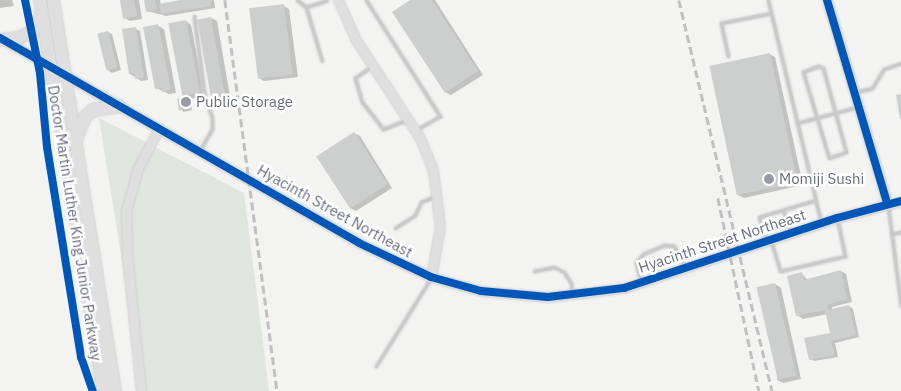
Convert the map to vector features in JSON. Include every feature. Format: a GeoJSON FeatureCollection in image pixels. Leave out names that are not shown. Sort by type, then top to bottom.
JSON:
{"type":"FeatureCollection","features":[{"type":"Feature","properties":{"kind":"highway","name":"Doctor Martin Luther King Junior Parkway"},"geometry":{"type":"LineString","coordinates":[[40,0],[50,66],[109,389]]}},
{"type":"Feature","properties":{"kind":"highway","name":"Doctor Martin Luther King Junior Parkway"},"geometry":{"type":"LineString","coordinates":[[53,0],[76,139],[109,389]]}},
{"type":"Feature","properties":{"kind":"highway"},"geometry":{"type":"LineString","coordinates":[[1,39],[19,38],[32,32],[42,14]]}},
{"type":"Feature","properties":{"kind":"highway"},"geometry":{"type":"LineString","coordinates":[[76,139],[85,117],[93,110],[120,106]]}},
{"type":"Feature","properties":{"kind":"main road"},"geometry":{"type":"LineString","coordinates":[[338,0],[372,66],[416,130],[433,170],[438,195],[440,227],[431,277]]}},
{"type":"Feature","properties":{"kind":"main road"},"geometry":{"type":"LineString","coordinates":[[827,0],[887,203]]}},
{"type":"Feature","properties":{"kind":"main road","name":"Hyacinth Street Northeast"},"geometry":{"type":"LineString","coordinates":[[1,39],[359,243],[431,277],[502,294],[572,296],[641,283],[821,223],[887,203],[901,201]]}},
{"type":"Feature","properties":{"kind":"main road"},"geometry":{"type":"LineString","coordinates":[[141,387],[127,255],[126,211],[138,168],[159,128]]}},
{"type":"Feature","properties":{"kind":"lane"},"geometry":{"type":"LineString","coordinates":[[297,0],[306,7],[322,61]]}},
{"type":"Feature","properties":{"kind":"lane"},"geometry":{"type":"LineString","coordinates":[[306,7],[327,0]]}},
{"type":"Feature","properties":{"kind":"lane"},"geometry":{"type":"LineString","coordinates":[[366,0],[440,116],[416,130]]}},
{"type":"Feature","properties":{"kind":"lane"},"geometry":{"type":"LineString","coordinates":[[768,0],[821,223]]}},
{"type":"Feature","properties":{"kind":"lane"},"geometry":{"type":"LineString","coordinates":[[728,56],[721,23],[771,13]]}},
{"type":"Feature","properties":{"kind":"lane"},"geometry":{"type":"LineString","coordinates":[[194,16],[204,93],[212,118],[212,129],[199,151]]}},
{"type":"Feature","properties":{"kind":"lane"},"geometry":{"type":"LineString","coordinates":[[854,92],[872,88],[884,69],[901,63]]}},
{"type":"Feature","properties":{"kind":"lane"},"geometry":{"type":"LineString","coordinates":[[372,66],[355,78],[362,102],[383,129],[409,119]]}},
{"type":"Feature","properties":{"kind":"lane"},"geometry":{"type":"LineString","coordinates":[[818,66],[823,68],[836,113],[846,152],[841,156],[829,158],[826,155],[814,119],[803,72],[806,68],[818,66]]}},
{"type":"Feature","properties":{"kind":"lane"},"geometry":{"type":"LineString","coordinates":[[797,123],[859,107]]}},
{"type":"Feature","properties":{"kind":"lane"},"geometry":{"type":"LineString","coordinates":[[395,228],[415,214],[421,202],[438,195]]}},
{"type":"Feature","properties":{"kind":"lane"},"geometry":{"type":"LineString","coordinates":[[816,200],[759,217],[780,271],[845,256],[837,218]]}},
{"type":"Feature","properties":{"kind":"lane"},"geometry":{"type":"LineString","coordinates":[[887,203],[901,306]]}},
{"type":"Feature","properties":{"kind":"lane"},"geometry":{"type":"LineString","coordinates":[[783,210],[791,233]]}},
{"type":"Feature","properties":{"kind":"lane"},"geometry":{"type":"LineString","coordinates":[[891,234],[901,232]]}},
{"type":"Feature","properties":{"kind":"lane"},"geometry":{"type":"LineString","coordinates":[[641,283],[636,263],[643,254],[664,245],[674,246],[685,269]]}},
{"type":"Feature","properties":{"kind":"lane"},"geometry":{"type":"LineString","coordinates":[[534,271],[554,266],[564,272],[571,284],[572,296]]}},
{"type":"Feature","properties":{"kind":"lane"},"geometry":{"type":"LineString","coordinates":[[376,366],[431,277]]}},
{"type":"Feature","properties":{"kind":"shaded area"},"geometry":{"type":"Polygon","coordinates":[[[99,118],[244,193],[269,391],[143,391],[99,118]]]}},
{"type":"Feature","properties":{"kind":"building"},"geometry":{"type":"Polygon","coordinates":[[[120,0],[134,0],[137,16],[123,19],[120,0]]]}},
{"type":"Feature","properties":{"kind":"building"},"geometry":{"type":"Polygon","coordinates":[[[144,0],[155,0],[157,10],[146,12],[144,0]]]}},
{"type":"Feature","properties":{"kind":"building"},"geometry":{"type":"Polygon","coordinates":[[[181,0],[210,0],[211,6],[161,14],[159,4],[181,0]]]}},
{"type":"Feature","properties":{"kind":"building"},"geometry":{"type":"Polygon","coordinates":[[[410,0],[432,0],[478,71],[445,93],[392,12],[410,0]]]}},
{"type":"Feature","properties":{"kind":"building"},"geometry":{"type":"Polygon","coordinates":[[[284,4],[293,74],[258,79],[249,8],[284,4]]]}},
{"type":"Feature","properties":{"kind":"building"},"geometry":{"type":"Polygon","coordinates":[[[211,17],[224,93],[211,95],[197,19],[211,17]]]}},
{"type":"Feature","properties":{"kind":"building"},"geometry":{"type":"Polygon","coordinates":[[[186,20],[200,93],[182,96],[168,23],[186,20]]]}},
{"type":"Feature","properties":{"kind":"building"},"geometry":{"type":"Polygon","coordinates":[[[158,24],[171,90],[162,92],[162,88],[155,89],[143,27],[158,24]]]}},
{"type":"Feature","properties":{"kind":"building"},"geometry":{"type":"Polygon","coordinates":[[[136,27],[144,78],[135,79],[134,73],[129,74],[122,29],[136,27]]]}},
{"type":"Feature","properties":{"kind":"building"},"geometry":{"type":"Polygon","coordinates":[[[108,31],[117,68],[107,71],[97,34],[108,31]]]}},
{"type":"Feature","properties":{"kind":"building"},"geometry":{"type":"Polygon","coordinates":[[[770,53],[797,182],[737,195],[709,66],[770,53]]]}},
{"type":"Feature","properties":{"kind":"building"},"geometry":{"type":"Polygon","coordinates":[[[901,94],[901,119],[900,119],[896,95],[901,94]]]}},
{"type":"Feature","properties":{"kind":"building"},"geometry":{"type":"Polygon","coordinates":[[[188,97],[190,109],[179,111],[177,99],[188,97]]]}},
{"type":"Feature","properties":{"kind":"building"},"geometry":{"type":"Polygon","coordinates":[[[354,132],[388,184],[350,209],[316,157],[354,132]]]}},
{"type":"Feature","properties":{"kind":"building"},"geometry":{"type":"Polygon","coordinates":[[[841,270],[847,299],[827,305],[828,310],[849,305],[856,335],[831,341],[835,355],[809,360],[804,338],[830,333],[825,310],[796,316],[787,276],[802,272],[804,280],[841,270]]]}},
{"type":"Feature","properties":{"kind":"building"},"geometry":{"type":"Polygon","coordinates":[[[775,283],[796,376],[778,380],[756,287],[775,283]]]}},
{"type":"Feature","properties":{"kind":"railway"},"geometry":{"type":"LineString","coordinates":[[225,0],[277,391]]}},
{"type":"Feature","properties":{"kind":"railway"},"geometry":{"type":"LineString","coordinates":[[679,0],[772,391]]}},
{"type":"Feature","properties":{"kind":"railway"},"geometry":{"type":"LineString","coordinates":[[718,198],[759,391]]}},
{"type":"Feature","properties":{"kind":"cycle path"},"geometry":{"type":"LineString","coordinates":[[25,0],[40,73],[47,147],[81,357],[93,391]]}},
{"type":"Feature","properties":{"kind":"cycle path"},"geometry":{"type":"LineString","coordinates":[[827,0],[887,203]]}},
{"type":"Feature","properties":{"kind":"cycle path"},"geometry":{"type":"LineString","coordinates":[[0,38],[359,243],[431,277],[481,291],[548,297],[624,288],[837,218],[901,201]]}},
{"type":"Feature","properties":{"kind":"place","name":"Public Storage"},"geometry":{"type":"Point","coordinates":[186,102]}},
{"type":"Feature","properties":{"kind":"place","name":"Momiji Sushi"},"geometry":{"type":"Point","coordinates":[769,179]}}]}
